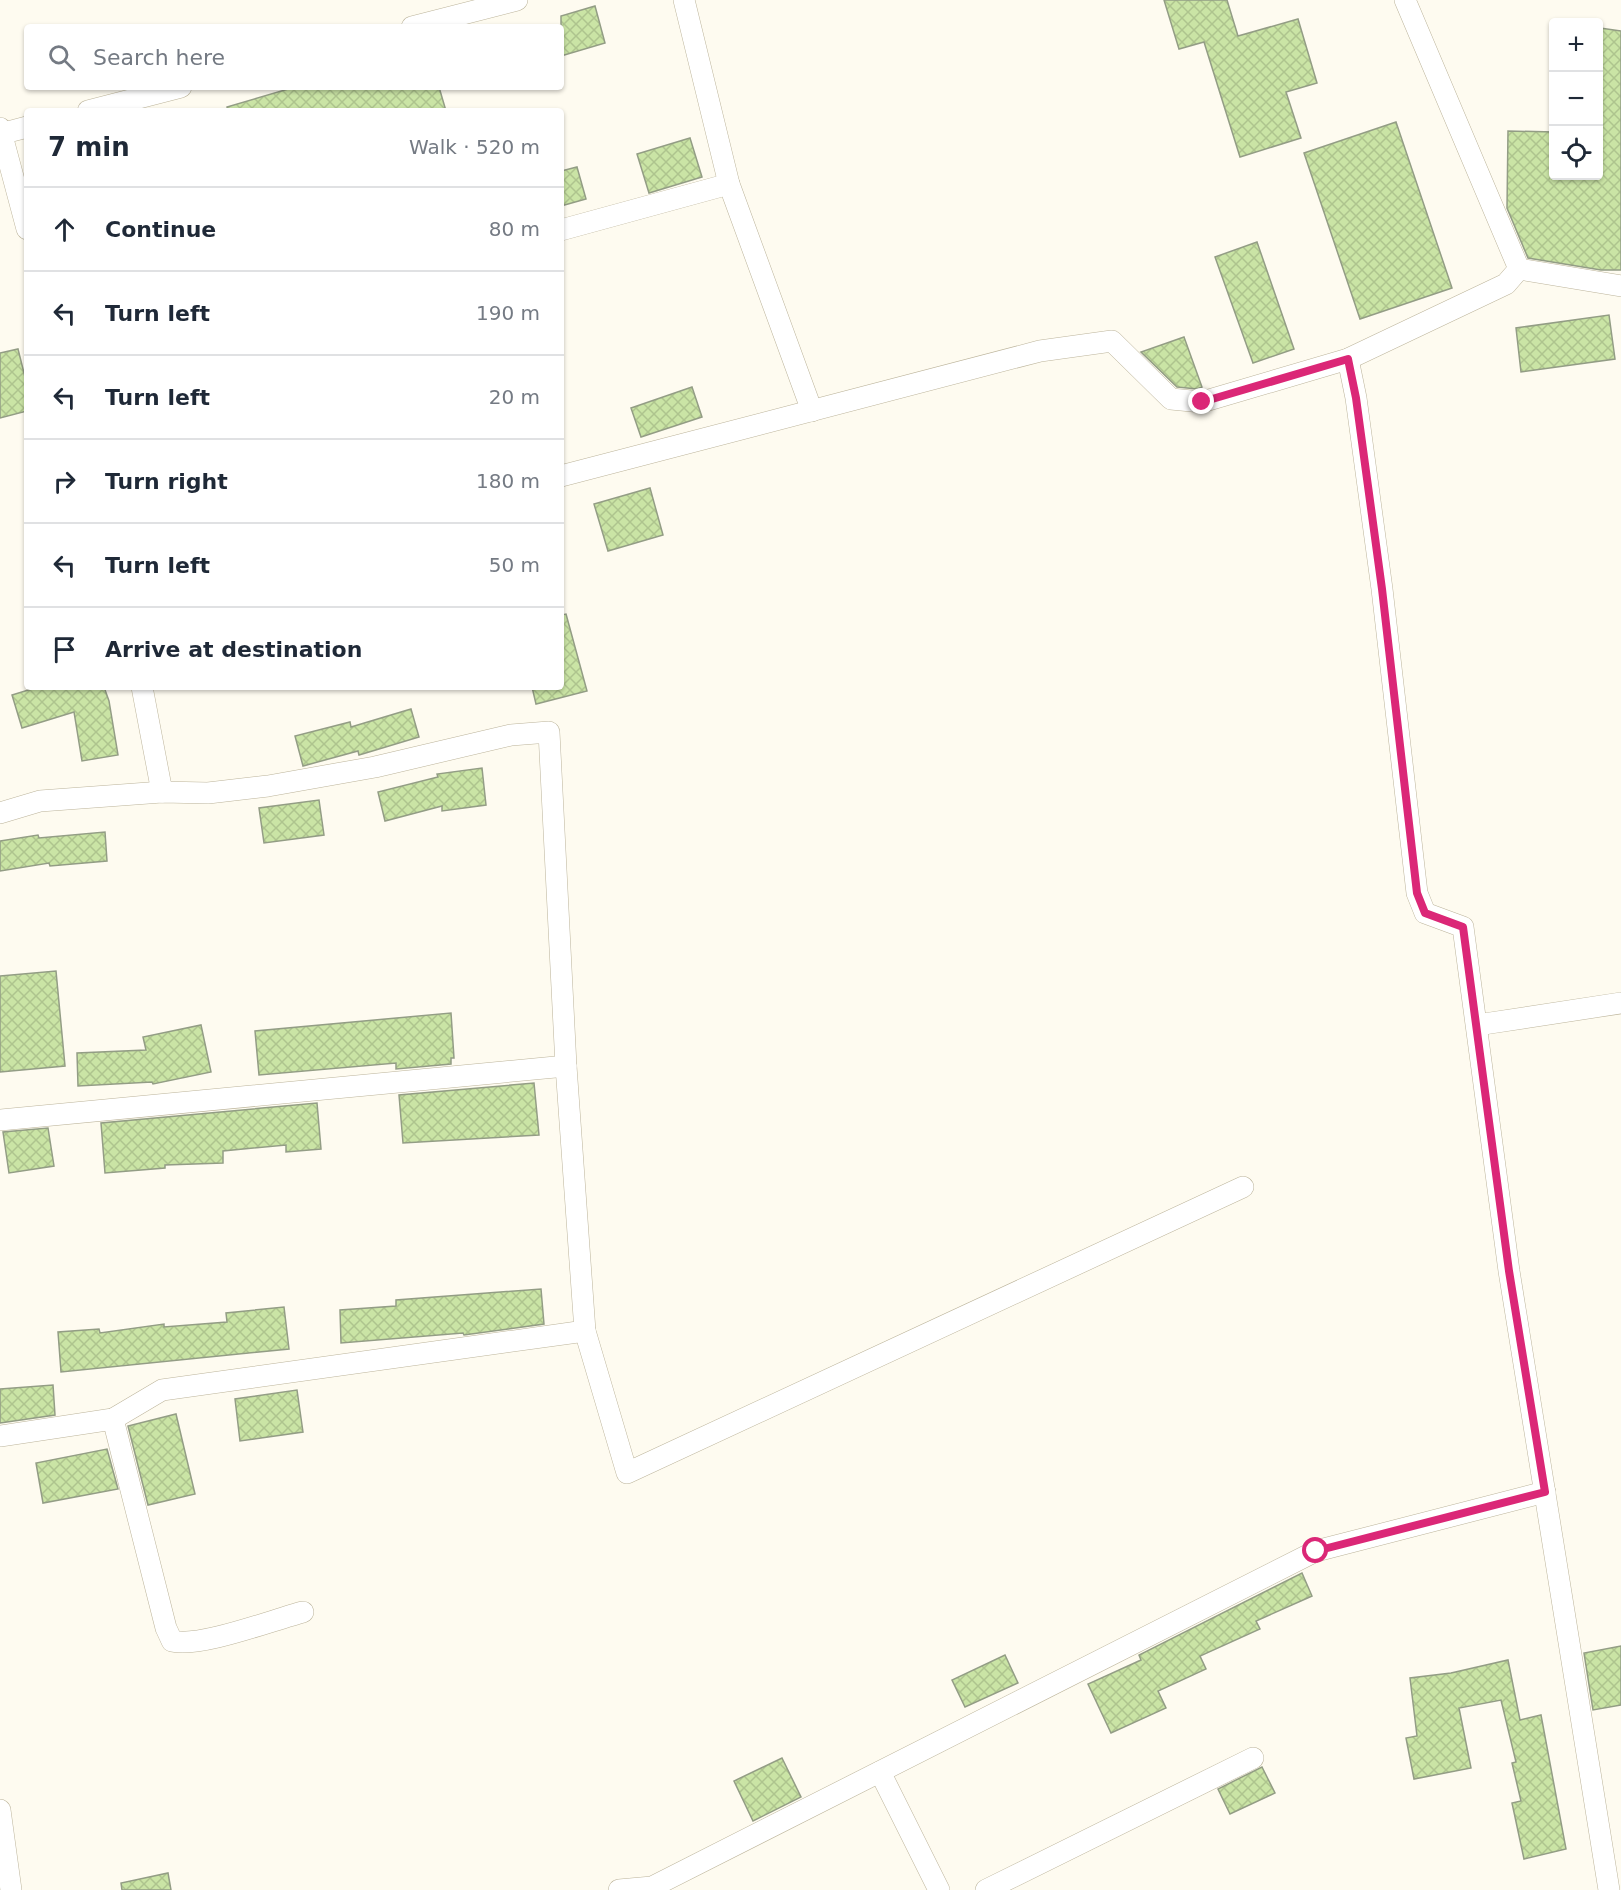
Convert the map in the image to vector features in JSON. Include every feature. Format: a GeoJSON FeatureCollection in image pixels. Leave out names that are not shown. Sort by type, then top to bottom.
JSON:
{"type":"FeatureCollection","features":[{"type":"Feature","properties":{"kind":"street"},"geometry":{"type":"LineString","coordinates":[[424,24],[516,0]]}},
{"type":"Feature","properties":{"kind":"street"},"geometry":{"type":"LineString","coordinates":[[684,0],[729,184],[812,411]]}},
{"type":"Feature","properties":{"kind":"street"},"geometry":{"type":"LineString","coordinates":[[1405,0],[1519,269]]}},
{"type":"Feature","properties":{"kind":"street"},"geometry":{"type":"LineString","coordinates":[[100,108],[169,90]]}},
{"type":"Feature","properties":{"kind":"street"},"geometry":{"type":"LineString","coordinates":[[24,128],[0,132],[24,218]]}},
{"type":"Feature","properties":{"kind":"street"},"geometry":{"type":"LineString","coordinates":[[564,229],[729,184]]}},
{"type":"Feature","properties":{"kind":"street"},"geometry":{"type":"LineString","coordinates":[[1519,269],[1621,285]]}},
{"type":"Feature","properties":{"kind":"street"},"geometry":{"type":"LineString","coordinates":[[564,475],[1040,351],[1113,341],[1171,399],[1202,402],[1348,359],[1506,284],[1519,269]]}},
{"type":"Feature","properties":{"kind":"street"},"geometry":{"type":"LineString","coordinates":[[1348,359],[1356,398],[1382,589],[1417,893],[1425,913],[1463,927],[1509,1271],[1609,1890]]}},
{"type":"Feature","properties":{"kind":"street"},"geometry":{"type":"LineString","coordinates":[[143,690],[162,792]]}},
{"type":"Feature","properties":{"kind":"street"},"geometry":{"type":"LineString","coordinates":[[0,813],[40,801],[162,792],[207,793],[268,786],[375,767],[511,735],[549,732],[566,1066],[585,1331],[627,1473],[1243,1187]]}},
{"type":"Feature","properties":{"kind":"street"},"geometry":{"type":"LineString","coordinates":[[1477,1025],[1621,1003]]}},
{"type":"Feature","properties":{"kind":"street"},"geometry":{"type":"LineString","coordinates":[[0,1120],[566,1066]]}},
{"type":"Feature","properties":{"kind":"street"},"geometry":{"type":"LineString","coordinates":[[0,1436],[113,1419],[162,1390],[585,1331]]}},
{"type":"Feature","properties":{"kind":"street"},"geometry":{"type":"LineString","coordinates":[[113,1419],[166,1628],[172,1641],[184,1644],[205,1640],[303,1612]]}},
{"type":"Feature","properties":{"kind":"street"},"geometry":{"type":"LineString","coordinates":[[619,1890],[652,1887],[1316,1551],[1545,1492]]}},
{"type":"Feature","properties":{"kind":"street"},"geometry":{"type":"LineString","coordinates":[[986,1890],[1253,1758]]}},
{"type":"Feature","properties":{"kind":"street"},"geometry":{"type":"LineString","coordinates":[[880,1772],[939,1890]]}},
{"type":"Feature","properties":{"kind":"street"},"geometry":{"type":"LineString","coordinates":[[0,1810],[11,1890]]}},
{"type":"Feature","properties":{"kind":"building"},"geometry":{"type":"Polygon","coordinates":[[[1164,0],[1227,0],[1238,36],[1298,19],[1317,83],[1286,92],[1301,138],[1240,157],[1204,42],[1179,49],[1164,0]]]}},
{"type":"Feature","properties":{"kind":"building"},"geometry":{"type":"Polygon","coordinates":[[[595,6],[605,43],[564,55],[564,24],[561,24],[561,16],[595,6]]]}},
{"type":"Feature","properties":{"kind":"building"},"geometry":{"type":"Polygon","coordinates":[[[1603,28],[1621,31],[1621,270],[1601,270],[1528,258],[1507,208],[1508,131],[1549,132],[1549,180],[1603,180],[1603,28]]]}},
{"type":"Feature","properties":{"kind":"building"},"geometry":{"type":"Polygon","coordinates":[[[285,90],[440,90],[445,108],[227,108],[285,90]]]}},
{"type":"Feature","properties":{"kind":"building"},"geometry":{"type":"Polygon","coordinates":[[[1396,122],[1452,288],[1360,319],[1304,153],[1396,122]]]}},
{"type":"Feature","properties":{"kind":"building"},"geometry":{"type":"Polygon","coordinates":[[[690,138],[702,177],[649,193],[637,154],[690,138]]]}},
{"type":"Feature","properties":{"kind":"building"},"geometry":{"type":"Polygon","coordinates":[[[577,167],[586,199],[564,205],[564,170],[577,167]]]}},
{"type":"Feature","properties":{"kind":"building"},"geometry":{"type":"Polygon","coordinates":[[[1257,242],[1294,349],[1253,363],[1215,257],[1257,242]]]}},
{"type":"Feature","properties":{"kind":"building"},"geometry":{"type":"Polygon","coordinates":[[[1609,315],[1615,359],[1521,372],[1516,328],[1609,315]]]}},
{"type":"Feature","properties":{"kind":"building"},"geometry":{"type":"Polygon","coordinates":[[[1184,337],[1202,387],[1197,389],[1177,387],[1141,352],[1184,337]]]}},
{"type":"Feature","properties":{"kind":"building"},"geometry":{"type":"Polygon","coordinates":[[[18,349],[24,373],[24,412],[0,418],[0,353],[18,349]]]}},
{"type":"Feature","properties":{"kind":"building"},"geometry":{"type":"Polygon","coordinates":[[[692,387],[702,417],[641,437],[631,408],[692,387]]]}},
{"type":"Feature","properties":{"kind":"building"},"geometry":{"type":"Polygon","coordinates":[[[650,488],[663,535],[608,551],[594,504],[650,488]]]}},
{"type":"Feature","properties":{"kind":"building"},"geometry":{"type":"Polygon","coordinates":[[[564,614],[566,614],[587,691],[536,704],[533,690],[564,690],[564,614]]]}},
{"type":"Feature","properties":{"kind":"building"},"geometry":{"type":"Polygon","coordinates":[[[28,690],[105,690],[118,755],[82,761],[74,712],[22,728],[12,695],[28,690]]]}},
{"type":"Feature","properties":{"kind":"building"},"geometry":{"type":"Polygon","coordinates":[[[411,709],[419,737],[359,755],[358,751],[303,766],[295,736],[350,722],[351,727],[411,709]]]}},
{"type":"Feature","properties":{"kind":"building"},"geometry":{"type":"Polygon","coordinates":[[[482,768],[486,805],[442,811],[442,806],[385,821],[378,792],[438,777],[437,774],[482,768]]]}},
{"type":"Feature","properties":{"kind":"building"},"geometry":{"type":"Polygon","coordinates":[[[319,800],[324,835],[264,843],[259,808],[319,800]]]}},
{"type":"Feature","properties":{"kind":"building"},"geometry":{"type":"Polygon","coordinates":[[[105,832],[107,861],[50,866],[49,863],[0,871],[0,841],[38,835],[39,838],[105,832]]]}},
{"type":"Feature","properties":{"kind":"building"},"geometry":{"type":"Polygon","coordinates":[[[56,971],[65,1066],[0,1072],[0,976],[56,971]]]}},
{"type":"Feature","properties":{"kind":"building"},"geometry":{"type":"Polygon","coordinates":[[[451,1013],[454,1058],[451,1058],[451,1064],[396,1069],[396,1063],[259,1075],[255,1031],[451,1013]]]}},
{"type":"Feature","properties":{"kind":"building"},"geometry":{"type":"Polygon","coordinates":[[[201,1025],[211,1072],[153,1084],[152,1082],[78,1086],[77,1053],[146,1050],[143,1037],[201,1025]]]}},
{"type":"Feature","properties":{"kind":"building"},"geometry":{"type":"Polygon","coordinates":[[[534,1083],[539,1135],[403,1143],[399,1095],[534,1083]]]}},
{"type":"Feature","properties":{"kind":"building"},"geometry":{"type":"Polygon","coordinates":[[[317,1103],[321,1149],[286,1152],[286,1145],[223,1151],[223,1163],[165,1165],[165,1168],[105,1173],[101,1123],[317,1103]]]}},
{"type":"Feature","properties":{"kind":"building"},"geometry":{"type":"Polygon","coordinates":[[[48,1128],[54,1166],[9,1173],[3,1132],[48,1128]]]}},
{"type":"Feature","properties":{"kind":"building"},"geometry":{"type":"Polygon","coordinates":[[[541,1289],[544,1324],[464,1335],[463,1333],[341,1343],[340,1310],[396,1306],[396,1300],[541,1289]]]}},
{"type":"Feature","properties":{"kind":"building"},"geometry":{"type":"Polygon","coordinates":[[[284,1307],[289,1349],[61,1372],[58,1332],[99,1329],[100,1333],[164,1324],[164,1327],[227,1322],[226,1313],[284,1307]]]}},
{"type":"Feature","properties":{"kind":"building"},"geometry":{"type":"Polygon","coordinates":[[[53,1385],[55,1415],[0,1423],[0,1389],[53,1385]]]}},
{"type":"Feature","properties":{"kind":"building"},"geometry":{"type":"Polygon","coordinates":[[[297,1390],[303,1432],[240,1441],[235,1399],[297,1390]]]}},
{"type":"Feature","properties":{"kind":"building"},"geometry":{"type":"Polygon","coordinates":[[[176,1414],[195,1494],[148,1505],[128,1426],[176,1414]]]}},
{"type":"Feature","properties":{"kind":"building"},"geometry":{"type":"Polygon","coordinates":[[[107,1449],[118,1489],[43,1503],[36,1463],[107,1449]]]}},
{"type":"Feature","properties":{"kind":"building"},"geometry":{"type":"Polygon","coordinates":[[[1302,1573],[1312,1596],[1256,1621],[1260,1629],[1200,1656],[1206,1669],[1158,1691],[1166,1708],[1111,1733],[1088,1684],[1141,1660],[1139,1655],[1302,1573]]]}},
{"type":"Feature","properties":{"kind":"building"},"geometry":{"type":"Polygon","coordinates":[[[1621,1646],[1621,1705],[1593,1710],[1584,1653],[1621,1646]]]}},
{"type":"Feature","properties":{"kind":"building"},"geometry":{"type":"Polygon","coordinates":[[[1005,1655],[1018,1683],[965,1707],[952,1680],[1005,1655]]]}},
{"type":"Feature","properties":{"kind":"building"},"geometry":{"type":"Polygon","coordinates":[[[1508,1660],[1520,1720],[1541,1715],[1566,1849],[1524,1859],[1512,1803],[1521,1801],[1512,1763],[1516,1762],[1501,1700],[1459,1708],[1471,1768],[1414,1779],[1406,1738],[1417,1736],[1410,1678],[1451,1673],[1508,1660]]]}},
{"type":"Feature","properties":{"kind":"building"},"geometry":{"type":"Polygon","coordinates":[[[782,1758],[801,1797],[753,1821],[734,1781],[782,1758]]]}},
{"type":"Feature","properties":{"kind":"building"},"geometry":{"type":"Polygon","coordinates":[[[1262,1767],[1275,1793],[1230,1814],[1218,1789],[1262,1767]]]}},
{"type":"Feature","properties":{"kind":"building"},"geometry":{"type":"Polygon","coordinates":[[[168,1873],[171,1890],[122,1890],[121,1883],[168,1873]]]}},
{"type":"Feature","properties":{"kind":"route"},"geometry":{"type":"LineString","coordinates":[[1202,402],[1348,359],[1356,398],[1382,589],[1417,893],[1425,913],[1463,927],[1509,1271],[1545,1492],[1316,1551]]}}]}
